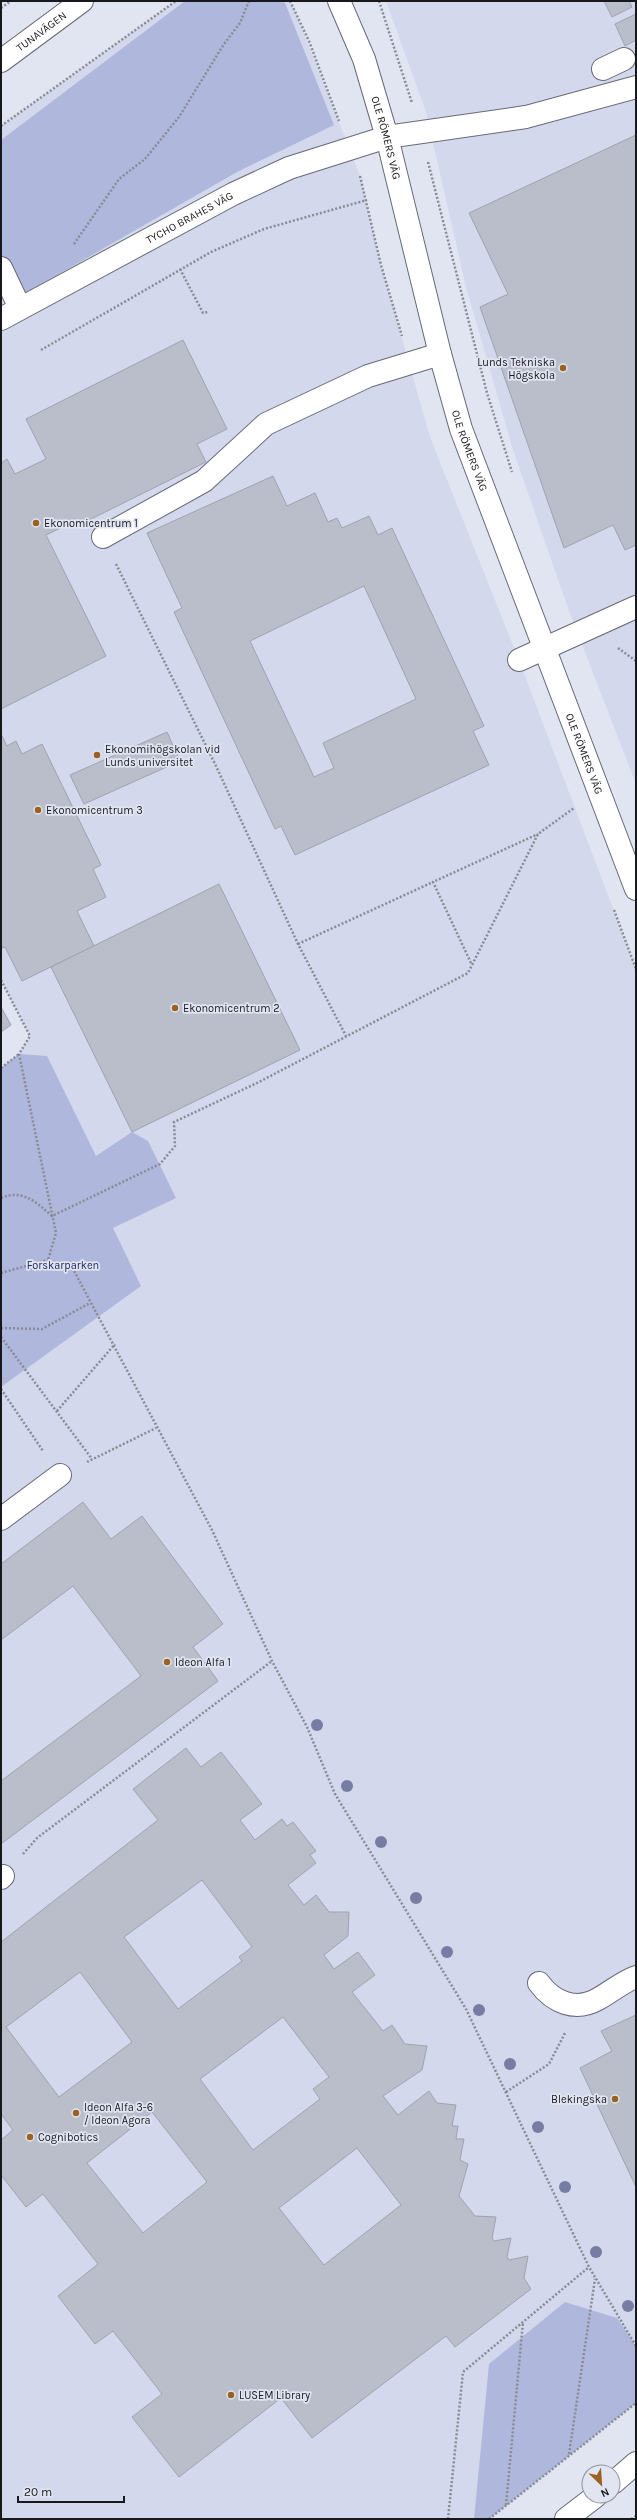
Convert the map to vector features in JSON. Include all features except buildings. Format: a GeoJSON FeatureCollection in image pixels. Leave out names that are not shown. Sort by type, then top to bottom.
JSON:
{"type":"FeatureCollection","features":[{"type":"Feature","properties":{"kind":"street","name":"TUNAVÄGEN"},"geometry":{"type":"LineString","coordinates":[[1,61],[82,1]]}},
{"type":"Feature","properties":{"kind":"street","name":"OLE RÖMERS VÄG"},"geometry":{"type":"LineString","coordinates":[[339,1],[364,58],[386,137],[440,354],[461,430],[636,889]]}},
{"type":"Feature","properties":{"kind":"street"},"geometry":{"type":"LineString","coordinates":[[603,69],[624,59]]}},
{"type":"Feature","properties":{"kind":"street","name":"TYCHO BRAHES VÄG"},"geometry":{"type":"LineString","coordinates":[[1,319],[233,194],[290,168],[386,137],[526,117],[636,87]]}},
{"type":"Feature","properties":{"kind":"street"},"geometry":{"type":"LineString","coordinates":[[1,268],[20,308]]}},
{"type":"Feature","properties":{"kind":"street"},"geometry":{"type":"LineString","coordinates":[[103,537],[204,481],[266,424],[368,376],[440,354]]}},
{"type":"Feature","properties":{"kind":"street"},"geometry":{"type":"LineString","coordinates":[[519,660],[636,607]]}},
{"type":"Feature","properties":{"kind":"street"},"geometry":{"type":"LineString","coordinates":[[1,1519],[60,1475]]}},
{"type":"Feature","properties":{"kind":"street"},"geometry":{"type":"LineString","coordinates":[[539,1983],[548,1995],[558,2002],[580,2005],[597,2000],[636,1977]]}},
{"type":"Feature","properties":{"kind":"street"},"geometry":{"type":"LineString","coordinates":[[621,2476],[636,2464]]}},
{"type":"Feature","properties":{"kind":"street"},"geometry":{"type":"LineString","coordinates":[[566,2519],[586,2504]]}},
{"type":"Feature","properties":{"kind":"path"},"geometry":{"type":"LineString","coordinates":[[1,8],[10,1]]}},
{"type":"Feature","properties":{"kind":"path"},"geometry":{"type":"LineString","coordinates":[[1,126],[176,1]]}},
{"type":"Feature","properties":{"kind":"path"},"geometry":{"type":"LineString","coordinates":[[72,247],[119,179],[144,160],[179,116],[224,44],[240,23],[249,1]]}},
{"type":"Feature","properties":{"kind":"path"},"geometry":{"type":"LineString","coordinates":[[379,1],[421,133],[487,393],[512,474]]}},
{"type":"Feature","properties":{"kind":"path"},"geometry":{"type":"LineString","coordinates":[[41,350],[211,252],[264,229],[367,200]]}},
{"type":"Feature","properties":{"kind":"path"},"geometry":{"type":"LineString","coordinates":[[180,269],[203,314],[208,312]]}},
{"type":"Feature","properties":{"kind":"path"},"geometry":{"type":"LineString","coordinates":[[103,537],[216,766],[298,944],[346,1036]]}},
{"type":"Feature","properties":{"kind":"path"},"geometry":{"type":"LineString","coordinates":[[298,944],[538,834],[574,808]]}},
{"type":"Feature","properties":{"kind":"path"},"geometry":{"type":"LineString","coordinates":[[52,1216],[160,1164],[175,1146],[174,1122],[257,1083],[468,973],[471,964],[538,834]]}},
{"type":"Feature","properties":{"kind":"path"},"geometry":{"type":"LineString","coordinates":[[434,882],[471,964]]}},
{"type":"Feature","properties":{"kind":"path"},"geometry":{"type":"LineString","coordinates":[[1,980],[30,1036],[19,1054],[1,1068]]}},
{"type":"Feature","properties":{"kind":"path"},"geometry":{"type":"LineString","coordinates":[[19,1054],[56,1233],[48,1260]]}},
{"type":"Feature","properties":{"kind":"path"},"geometry":{"type":"LineString","coordinates":[[1,1198],[11,1194],[31,1198],[52,1216]]}},
{"type":"Feature","properties":{"kind":"path"},"geometry":{"type":"LineString","coordinates":[[1,1273],[48,1260],[73,1269],[90,1303],[115,1344],[156,1428],[212,1530],[272,1661],[307,1727],[335,1794],[466,2009],[589,2267],[636,2346]]}},
{"type":"Feature","properties":{"kind":"path"},"geometry":{"type":"LineString","coordinates":[[1,1328],[42,1329],[90,1303]]}},
{"type":"Feature","properties":{"kind":"path"},"geometry":{"type":"LineString","coordinates":[[1,1337],[92,1459]]}},
{"type":"Feature","properties":{"kind":"path"},"geometry":{"type":"LineString","coordinates":[[57,1411],[115,1344]]}},
{"type":"Feature","properties":{"kind":"path"},"geometry":{"type":"LineString","coordinates":[[1,1389],[60,1475],[156,1428]]}},
{"type":"Feature","properties":{"kind":"path"},"geometry":{"type":"LineString","coordinates":[[2,1877],[37,1838],[272,1661]]}},
{"type":"Feature","properties":{"kind":"path"},"geometry":{"type":"LineString","coordinates":[[506,2092],[549,2064]]}},
{"type":"Feature","properties":{"kind":"path"},"geometry":{"type":"LineString","coordinates":[[448,2519],[464,2372],[589,2267]]}},
{"type":"Feature","properties":{"kind":"path"},"geometry":{"type":"LineString","coordinates":[[569,2455],[595,2278]]}},
{"type":"Feature","properties":{"kind":"path"},"geometry":{"type":"LineString","coordinates":[[506,2505],[523,2322]]}},
{"type":"Feature","properties":{"kind":"path"},"geometry":{"type":"LineString","coordinates":[[489,2519],[636,2403]]}},
{"type":"Feature","properties":{"kind":"path"},"geometry":{"type":"LineString","coordinates":[[632,2519],[636,2516]]}},
{"type":"Feature","properties":{"kind":"shaded area"},"geometry":{"type":"Polygon","coordinates":[[[176,1],[290,1],[296,13],[360,176],[381,265],[430,437],[522,668],[636,969],[636,2403],[490,2519],[1,2519],[1,1068],[19,1054],[30,1036],[1,980],[1,126],[176,1]]]}},
{"type":"Feature","properties":{"kind":"shaded area","name":"Lunds Tekniska Högskola"},"geometry":{"type":"Polygon","coordinates":[[[386,1],[636,1],[636,784],[569,611],[513,450],[466,287],[426,112],[386,1]]]}},
{"type":"Feature","properties":{"kind":"green space"},"geometry":{"type":"Polygon","coordinates":[[[185,1],[278,1],[285,3],[334,125],[237,172],[10,302],[1,286],[1,140],[185,1]]]}},
{"type":"Feature","properties":{"kind":"green space","name":"Forskarparken"},"geometry":{"type":"Polygon","coordinates":[[[19,1054],[47,1056],[96,1156],[132,1132],[148,1141],[176,1198],[113,1228],[141,1286],[1,1387],[1,1068],[19,1054]]]}},
{"type":"Feature","properties":{"kind":"green space"},"geometry":{"type":"Polygon","coordinates":[[[565,2302],[617,2318],[636,2346],[636,2403],[489,2519],[474,2519],[489,2364],[565,2302]]]}},
{"type":"Feature","properties":{"kind":"place","name":"Lunds Tekniska Högskola"},"geometry":{"type":"Point","coordinates":[563,368]}},
{"type":"Feature","properties":{"kind":"place","name":"Ekonomicentrum 1"},"geometry":{"type":"Point","coordinates":[36,523]}},
{"type":"Feature","properties":{"kind":"place","name":"Ekonomihögskolan vid Lunds universitet"},"geometry":{"type":"Point","coordinates":[97,755]}},
{"type":"Feature","properties":{"kind":"place","name":"Ekonomicentrum 3"},"geometry":{"type":"Point","coordinates":[38,810]}},
{"type":"Feature","properties":{"kind":"place","name":"Ekonomicentrum 2"},"geometry":{"type":"Point","coordinates":[175,1008]}},
{"type":"Feature","properties":{"kind":"place","name":"Ideon Alfa 1"},"geometry":{"type":"Point","coordinates":[167,1662]}},
{"type":"Feature","properties":{"kind":"place","name":"Blekingska"},"geometry":{"type":"Point","coordinates":[615,2099]}},
{"type":"Feature","properties":{"kind":"place","name":"Ideon Alfa 3-6 / Ideon Agora"},"geometry":{"type":"Point","coordinates":[76,2113]}},
{"type":"Feature","properties":{"kind":"place","name":"Cognibotics"},"geometry":{"type":"Point","coordinates":[30,2137]}},
{"type":"Feature","properties":{"kind":"place","name":"LUSEM Library"},"geometry":{"type":"Point","coordinates":[231,2395]}}]}
